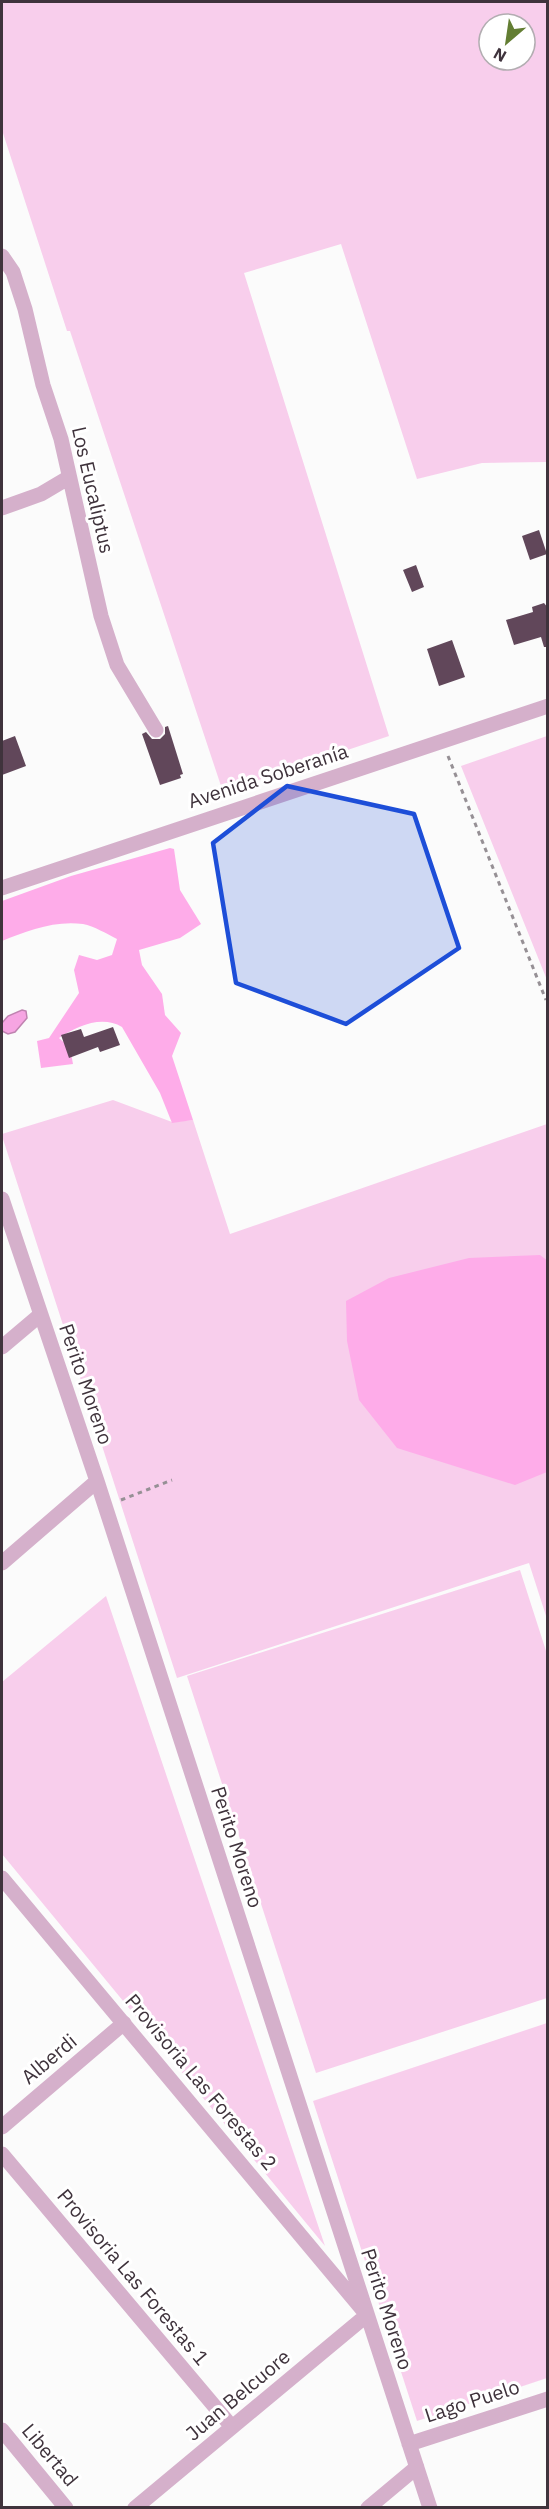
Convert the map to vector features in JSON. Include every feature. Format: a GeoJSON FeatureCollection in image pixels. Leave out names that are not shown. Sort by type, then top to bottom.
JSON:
{"type":"FeatureCollection","features":[{"type":"Feature","properties":{"kind":"street","name":"Los Eucaliptus"},"geometry":{"type":"LineString","coordinates":[[2,256],[13,272],[25,309],[43,385],[61,440],[101,616],[117,665],[156,730]]}},
{"type":"Feature","properties":{"kind":"street"},"geometry":{"type":"LineString","coordinates":[[2,508],[42,494],[68,478]]}},
{"type":"Feature","properties":{"kind":"street","name":"Avenida Soberanía"},"geometry":{"type":"LineString","coordinates":[[2,888],[548,706]]}},
{"type":"Feature","properties":{"kind":"street","name":"Perito Moreno"},"geometry":{"type":"LineString","coordinates":[[2,1199],[97,1481],[430,2508]]}},
{"type":"Feature","properties":{"kind":"street"},"geometry":{"type":"LineString","coordinates":[[2,1347],[40,1315]]}},
{"type":"Feature","properties":{"kind":"street"},"geometry":{"type":"LineString","coordinates":[[2,1563],[97,1481]]}},
{"type":"Feature","properties":{"kind":"street","name":"Provisoria Las Forestas 2"},"geometry":{"type":"LineString","coordinates":[[2,1878],[367,2315]]}},
{"type":"Feature","properties":{"kind":"street","name":"Alberdi"},"geometry":{"type":"LineString","coordinates":[[2,2127],[124,2023]]}},
{"type":"Feature","properties":{"kind":"street","name":"Provisoria Las Forestas 1"},"geometry":{"type":"LineString","coordinates":[[2,2154],[232,2427]]}},
{"type":"Feature","properties":{"kind":"street","name":"Juan Belcuore"},"geometry":{"type":"LineString","coordinates":[[135,2508],[367,2315]]}},
{"type":"Feature","properties":{"kind":"street","name":"Lago Puelo"},"geometry":{"type":"LineString","coordinates":[[409,2444],[548,2399]]}},
{"type":"Feature","properties":{"kind":"street","name":"Libertad"},"geometry":{"type":"LineString","coordinates":[[2,2430],[66,2508]]}},
{"type":"Feature","properties":{"kind":"street"},"geometry":{"type":"LineString","coordinates":[[368,2508],[417,2467]]}},
{"type":"Feature","properties":{"kind":"path"},"geometry":{"type":"LineString","coordinates":[[442,741],[546,1000]]}},
{"type":"Feature","properties":{"kind":"path"},"geometry":{"type":"LineString","coordinates":[[105,1506],[172,1480]]}},
{"type":"Feature","properties":{"kind":"highlighted area"},"geometry":{"type":"Polygon","coordinates":[[[287,786],[414,814],[459,948],[346,1024],[236,983],[213,843],[287,786]]]}},
{"type":"Feature","properties":{"kind":"shaded area"},"geometry":{"type":"Polygon","coordinates":[[[2,2],[547,2],[547,462],[482,463],[417,479],[341,244],[244,273],[389,736],[223,792],[70,331],[67,331],[2,130],[2,2]]]}},
{"type":"Feature","properties":{"kind":"shaded area"},"geometry":{"type":"Polygon","coordinates":[[[548,736],[547,980],[461,766],[548,736]]]}},
{"type":"Feature","properties":{"kind":"shaded area"},"geometry":{"type":"Polygon","coordinates":[[[170,848],[174,849],[180,890],[201,924],[180,938],[139,950],[142,965],[162,994],[165,1015],[181,1033],[172,1056],[193,1120],[172,1123],[160,1093],[122,1027],[106,1022],[90,1023],[66,1034],[59,1038],[70,1048],[73,1064],[41,1068],[37,1041],[49,1038],[79,993],[74,970],[79,955],[97,960],[112,955],[117,939],[92,926],[72,923],[41,927],[2,941],[2,901],[71,876],[170,848]]]}},
{"type":"Feature","properties":{"kind":"shaded area"},"geometry":{"type":"Polygon","coordinates":[[[22,1010],[26,1011],[27,1018],[15,1032],[8,1034],[2,1031],[2,1023],[8,1016],[22,1010]]]}},
{"type":"Feature","properties":{"kind":"shaded area"},"geometry":{"type":"Polygon","coordinates":[[[113,1100],[172,1122],[193,1120],[230,1234],[547,1124],[547,1619],[529,1563],[177,1678],[2,1136],[2,1134],[113,1100]]]}},
{"type":"Feature","properties":{"kind":"shaded area"},"geometry":{"type":"Polygon","coordinates":[[[540,1255],[548,1261],[547,1472],[515,1485],[397,1448],[359,1400],[347,1341],[346,1301],[389,1278],[469,1258],[540,1255]]]}},
{"type":"Feature","properties":{"kind":"shaded area"},"geometry":{"type":"Polygon","coordinates":[[[520,1570],[547,1654],[547,1998],[316,2073],[187,1676],[520,1570]]]}},
{"type":"Feature","properties":{"kind":"shaded area"},"geometry":{"type":"Polygon","coordinates":[[[106,1596],[325,2246],[2,1854],[2,1682],[106,1596]]]}},
{"type":"Feature","properties":{"kind":"shaded area"},"geometry":{"type":"Polygon","coordinates":[[[547,2023],[547,2378],[417,2421],[313,2101],[547,2023]]]}},
{"type":"Feature","properties":{"kind":"building"},"geometry":{"type":"Polygon","coordinates":[[[539,530],[547,554],[530,560],[522,536],[539,530]]]}},
{"type":"Feature","properties":{"kind":"building"},"geometry":{"type":"Polygon","coordinates":[[[416,565],[424,587],[412,592],[403,570],[416,565]]]}},
{"type":"Feature","properties":{"kind":"building"},"geometry":{"type":"Polygon","coordinates":[[[544,603],[548,608],[548,647],[544,647],[541,637],[514,645],[506,620],[533,612],[532,607],[544,603]]]}},
{"type":"Feature","properties":{"kind":"building"},"geometry":{"type":"Polygon","coordinates":[[[452,640],[465,677],[439,686],[427,649],[452,640]]]}},
{"type":"Feature","properties":{"kind":"building"},"geometry":{"type":"Polygon","coordinates":[[[168,726],[183,774],[180,775],[181,778],[160,785],[142,734],[146,732],[152,739],[160,739],[165,734],[165,727],[168,726]]]}},
{"type":"Feature","properties":{"kind":"building"},"geometry":{"type":"Polygon","coordinates":[[[15,736],[26,766],[2,775],[2,741],[15,736]]]}},
{"type":"Feature","properties":{"kind":"building"},"geometry":{"type":"Polygon","coordinates":[[[113,1027],[120,1045],[100,1052],[98,1047],[69,1058],[61,1035],[81,1029],[84,1037],[113,1027]]]}}]}
